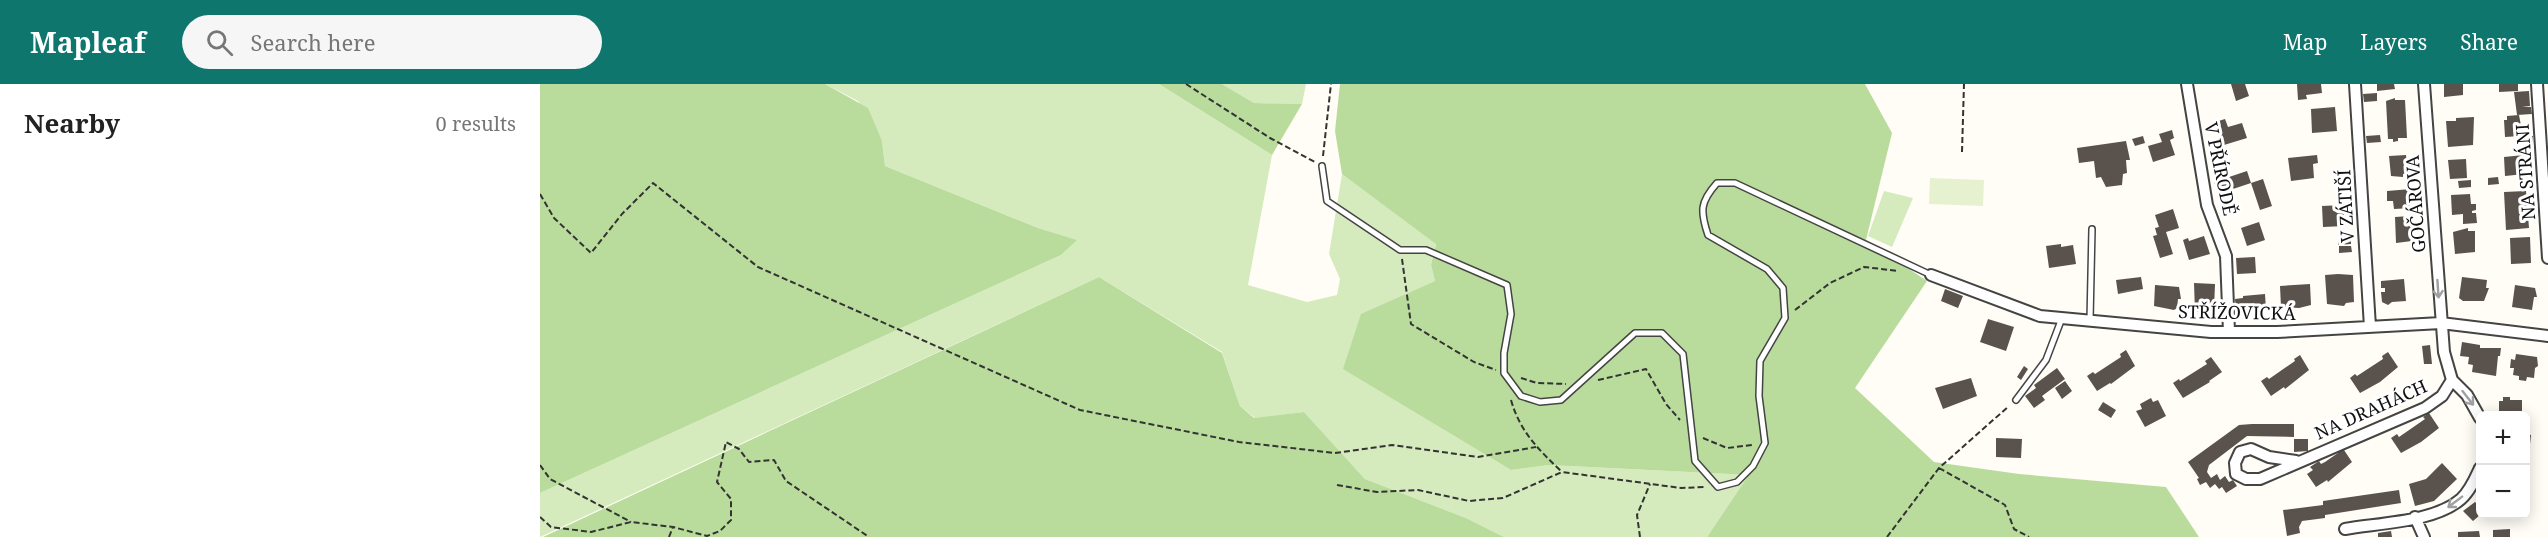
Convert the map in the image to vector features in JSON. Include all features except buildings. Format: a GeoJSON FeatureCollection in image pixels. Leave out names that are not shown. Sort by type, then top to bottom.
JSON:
{"type":"FeatureCollection","features":[{"type":"Feature","properties":{"kind":"street","name":"V PŘÍRODĚ"},"geometry":{"type":"LineString","coordinates":[[2187,84],[2207,205],[2226,256],[2229,332]]}},
{"type":"Feature","properties":{"kind":"street","name":"V ZÁTIŠÍ"},"geometry":{"type":"LineString","coordinates":[[2355,84],[2370,327]]}},
{"type":"Feature","properties":{"kind":"street","name":"GOČÁROVA"},"geometry":{"type":"LineString","coordinates":[[2424,84],[2441,323]]}},
{"type":"Feature","properties":{"kind":"street","name":"NA STRÁNI"},"geometry":{"type":"LineString","coordinates":[[2537,84],[2548,258]]}},
{"type":"Feature","properties":{"kind":"street","name":"STŘÍŽOVICKÁ"},"geometry":{"type":"LineString","coordinates":[[1931,275],[2040,316],[2090,321],[2229,332],[2277,332],[2441,323],[2548,336]]}},
{"type":"Feature","properties":{"kind":"street","name":"NA DRAHÁCH"},"geometry":{"type":"LineString","coordinates":[[2441,323],[2444,352],[2452,380],[2467,395],[2477,411]]}},
{"type":"Feature","properties":{"kind":"street","name":"NA DRAHÁCH"},"geometry":{"type":"LineString","coordinates":[[2296,461],[2268,458],[2251,449],[2240,452],[2235,463],[2236,474],[2246,479],[2260,479],[2296,461],[2425,408],[2442,396],[2452,380]]}},
{"type":"Feature","properties":{"kind":"street"},"geometry":{"type":"LineString","coordinates":[[2345,529],[2433,514],[2456,503],[2471,487],[2476,478]]}},
{"type":"Feature","properties":{"kind":"street"},"geometry":{"type":"LineString","coordinates":[[2415,517],[2424,537]]}},
{"type":"Feature","properties":{"kind":"lane"},"geometry":{"type":"LineString","coordinates":[[1322,166],[1327,201],[1400,250],[1426,250],[1508,285],[1511,314],[1504,352],[1504,373],[1521,396],[1540,402],[1561,400],[1635,333],[1662,333],[1683,354],[1690,433],[1695,461],[1719,487],[1737,482],[1753,466],[1765,443],[1759,396],[1760,361],[1785,318],[1783,288],[1767,269],[1708,234],[1702,216],[1705,196],[1717,183],[1735,183],[1931,275]]}},
{"type":"Feature","properties":{"kind":"lane"},"geometry":{"type":"LineString","coordinates":[[2090,321],[2092,229]]}},
{"type":"Feature","properties":{"kind":"lane"},"geometry":{"type":"LineString","coordinates":[[2016,400],[2046,360],[2062,318]]}},
{"type":"Feature","properties":{"kind":"path"},"geometry":{"type":"LineString","coordinates":[[1186,84],[1270,138],[1322,166],[1331,84]]}},
{"type":"Feature","properties":{"kind":"path"},"geometry":{"type":"LineString","coordinates":[[1962,152],[1964,84]]}},
{"type":"Feature","properties":{"kind":"path"},"geometry":{"type":"LineString","coordinates":[[540,194],[554,218],[591,252],[622,214],[653,183],[758,267],[1080,410],[1239,442],[1335,453],[1392,445],[1478,458],[1536,447]]}},
{"type":"Feature","properties":{"kind":"path"},"geometry":{"type":"LineString","coordinates":[[1400,250],[1411,324],[1474,362],[1537,383],[1580,384],[1646,369],[1666,404],[1690,433],[1727,448],[1765,443]]}},
{"type":"Feature","properties":{"kind":"path"},"geometry":{"type":"LineString","coordinates":[[1785,318],[1830,283],[1864,267],[1909,272]]}},
{"type":"Feature","properties":{"kind":"path"},"geometry":{"type":"LineString","coordinates":[[1510,396],[1516,418],[1536,447],[1562,472]]}},
{"type":"Feature","properties":{"kind":"path"},"geometry":{"type":"LineString","coordinates":[[1887,537],[1939,468],[2016,400]]}},
{"type":"Feature","properties":{"kind":"path"},"geometry":{"type":"LineString","coordinates":[[540,517],[551,527],[591,532],[631,522],[673,527],[707,536],[720,531],[731,520],[731,499],[717,482],[726,442],[739,449],[749,462],[774,460],[786,482],[868,537]]}},
{"type":"Feature","properties":{"kind":"path"},"geometry":{"type":"LineString","coordinates":[[540,465],[550,479],[631,522]]}},
{"type":"Feature","properties":{"kind":"path"},"geometry":{"type":"LineString","coordinates":[[1939,468],[2005,505],[2014,529],[2029,537]]}},
{"type":"Feature","properties":{"kind":"path"},"geometry":{"type":"LineString","coordinates":[[1337,485],[1377,492],[1418,490],[1469,501],[1503,498],[1562,472],[1681,488],[1719,487]]}},
{"type":"Feature","properties":{"kind":"path"},"geometry":{"type":"LineString","coordinates":[[1640,537],[1637,515],[1650,484]]}},
{"type":"Feature","properties":{"kind":"path"},"geometry":{"type":"LineString","coordinates":[[669,537],[673,527]]}},
{"type":"Feature","properties":{"kind":"green space"},"geometry":{"type":"Polygon","coordinates":[[[540,84],[825,84],[868,108],[882,141],[885,166],[1038,228],[1077,240],[1061,255],[540,493],[540,84]]]}},
{"type":"Feature","properties":{"kind":"green space"},"geometry":{"type":"Polygon","coordinates":[[[825,84],[1159,84],[1272,155],[1248,285],[1307,302],[1337,295],[1340,279],[1329,254],[1342,174],[1436,243],[1431,265],[1435,281],[1404,295],[1344,369],[1511,470],[1549,465],[1750,475],[1707,537],[1504,537],[1466,518],[1365,479],[1304,412],[1255,418],[1240,406],[1222,352],[1099,277],[540,537],[540,493],[1061,255],[1076,240],[1038,228],[885,166],[882,141],[858,101],[825,84]]]}},
{"type":"Feature","properties":{"kind":"green space"},"geometry":{"type":"Polygon","coordinates":[[[1159,84],[1222,84],[1254,103],[1302,104],[1272,155],[1159,84]]]}},
{"type":"Feature","properties":{"kind":"green space"},"geometry":{"type":"Polygon","coordinates":[[[1222,84],[1306,84],[1302,104],[1254,103],[1222,84]]]}},
{"type":"Feature","properties":{"kind":"green space"},"geometry":{"type":"Polygon","coordinates":[[[1340,84],[1865,84],[1892,133],[1866,240],[1927,281],[1855,388],[1934,462],[2019,474],[2166,487],[2199,537],[1707,537],[1749,475],[1549,465],[1511,470],[1343,369],[1361,314],[1435,281],[1431,265],[1436,244],[1342,174],[1335,131],[1340,84]]]}},
{"type":"Feature","properties":{"kind":"green space"},"geometry":{"type":"Polygon","coordinates":[[[1930,178],[1984,180],[1983,206],[1929,204],[1930,178]]]}},
{"type":"Feature","properties":{"kind":"green space"},"geometry":{"type":"Polygon","coordinates":[[[1884,191],[1913,198],[1892,247],[1868,236],[1884,191]]]}},
{"type":"Feature","properties":{"kind":"green space"},"geometry":{"type":"Polygon","coordinates":[[[1099,277],[1222,353],[1240,406],[1254,418],[1304,412],[1365,479],[1466,518],[1504,537],[543,537],[1099,277]]]}}]}
